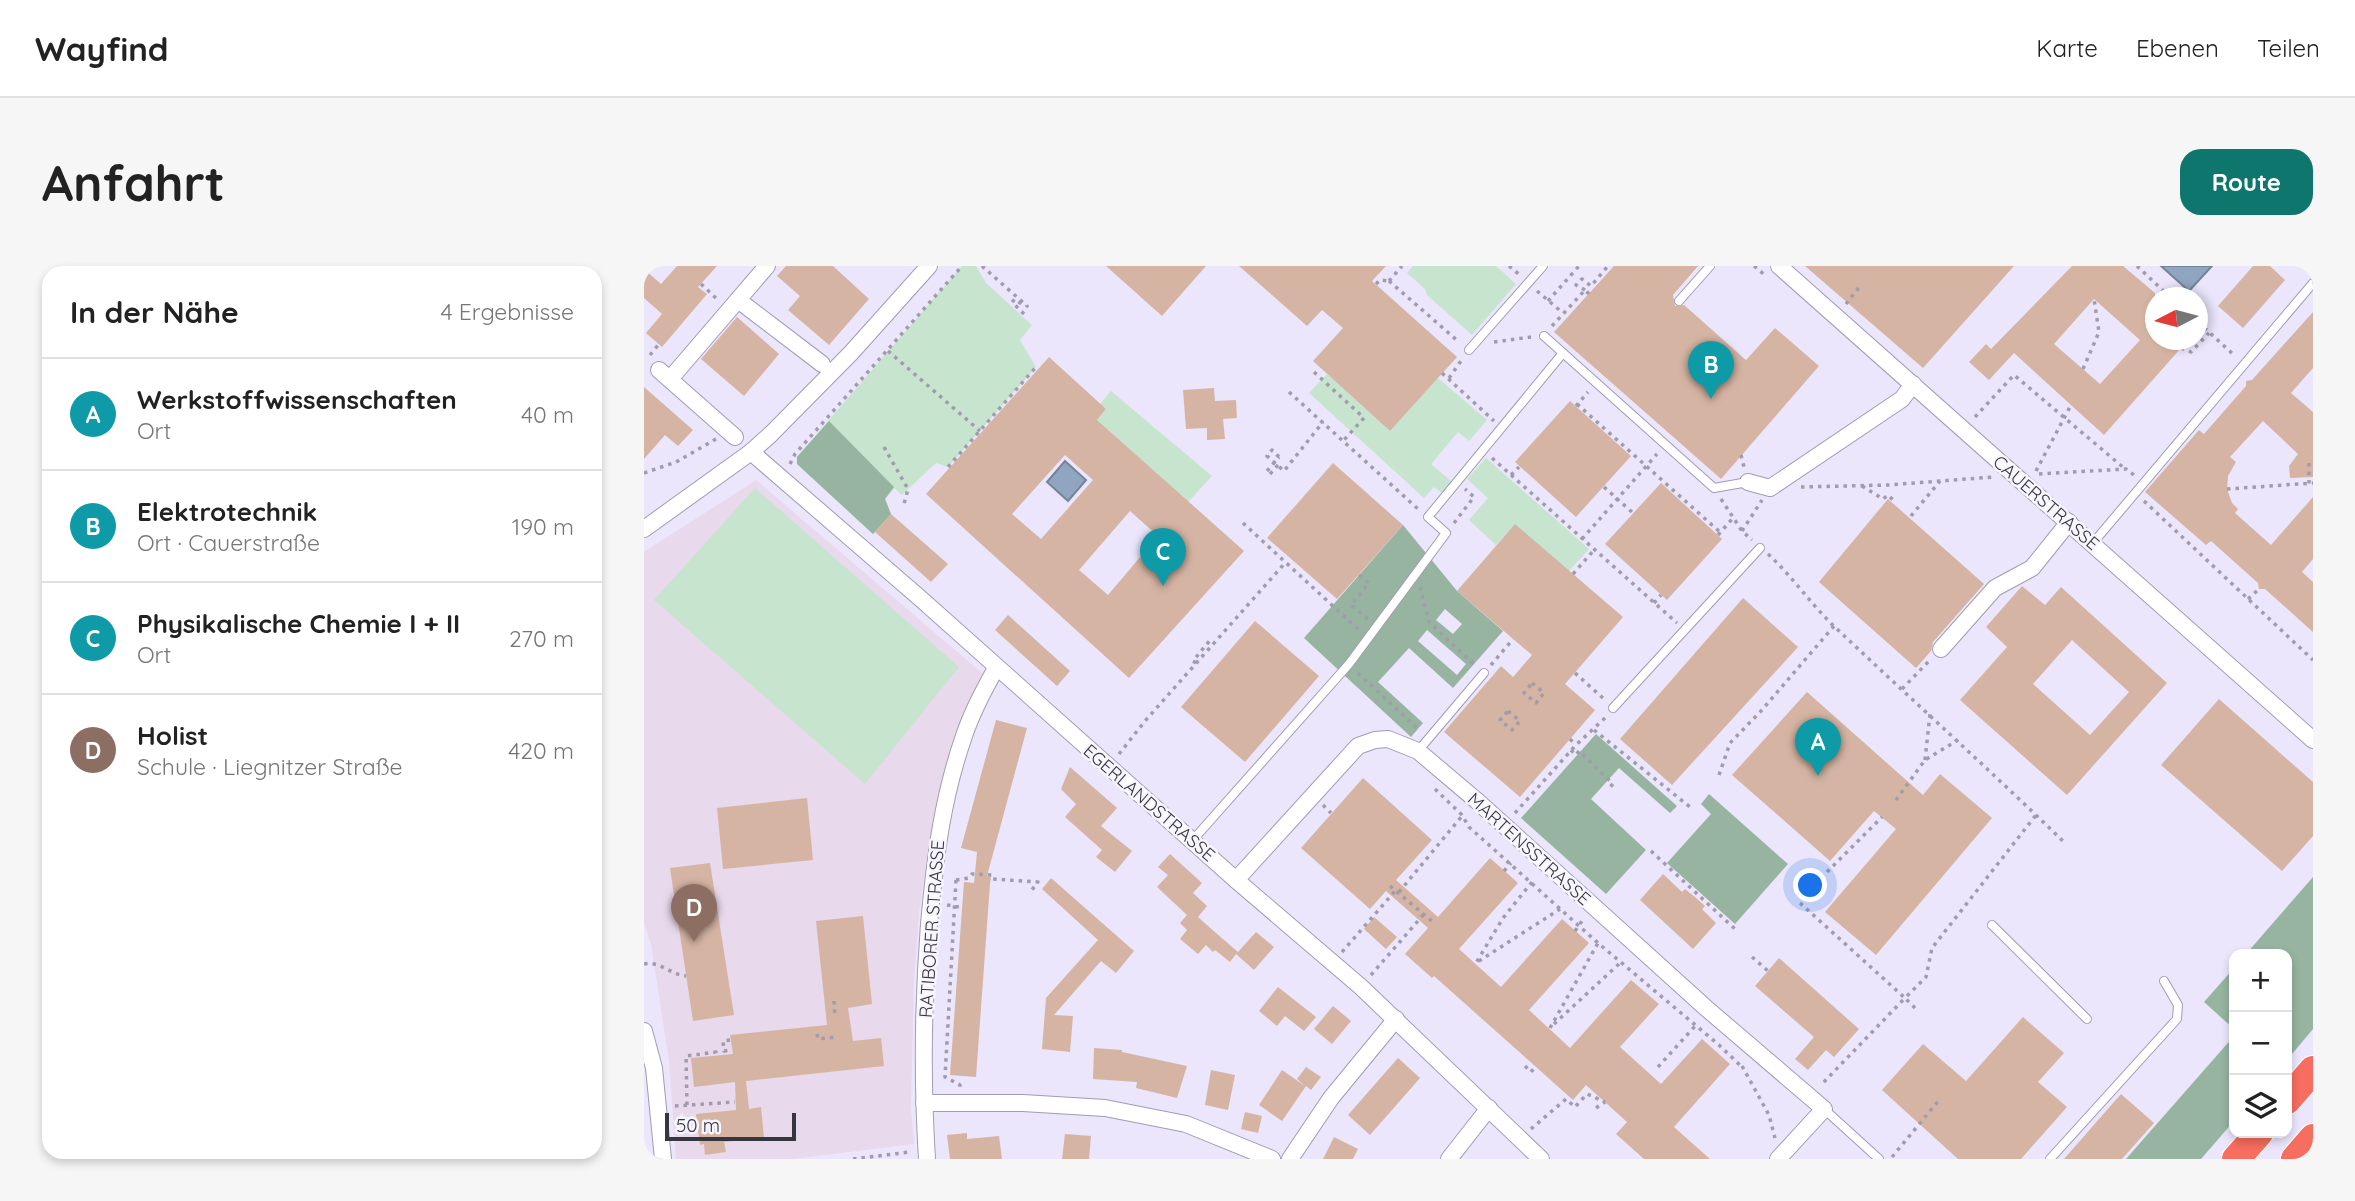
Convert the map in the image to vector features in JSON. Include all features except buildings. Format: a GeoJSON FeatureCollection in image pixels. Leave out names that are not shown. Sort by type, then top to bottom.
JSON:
{"type":"FeatureCollection","features":[{"type":"Feature","properties":{"kind":"highway"},"geometry":{"type":"LineString","coordinates":[[2292,1094],[2313,1070]]}},
{"type":"Feature","properties":{"kind":"highway"},"geometry":{"type":"LineString","coordinates":[[2236,1159],[2255,1138]]}},
{"type":"Feature","properties":{"kind":"highway"},"geometry":{"type":"LineString","coordinates":[[2295,1159],[2313,1138]]}},
{"type":"Feature","properties":{"kind":"street"},"geometry":{"type":"LineString","coordinates":[[729,434],[658,369],[729,304],[751,276],[767,266]]}},
{"type":"Feature","properties":{"kind":"street"},"geometry":{"type":"LineString","coordinates":[[644,529],[751,452],[832,373],[929,266]]}},
{"type":"Feature","properties":{"kind":"street","name":"CAUERSTRASSE"},"geometry":{"type":"LineString","coordinates":[[1779,266],[2313,740]]}},
{"type":"Feature","properties":{"kind":"street"},"geometry":{"type":"LineString","coordinates":[[729,304],[822,364]]}},
{"type":"Feature","properties":{"kind":"street"},"geometry":{"type":"LineString","coordinates":[[1748,482],[1770,488],[1902,399],[1913,384]]}},
{"type":"Feature","properties":{"kind":"street","name":"EGERLANDSTRASSE"},"geometry":{"type":"LineString","coordinates":[[751,452],[1361,987],[1541,1159]]}},
{"type":"Feature","properties":{"kind":"street"},"geometry":{"type":"LineString","coordinates":[[1941,649],[1995,588],[2032,568],[2069,522]]}},
{"type":"Feature","properties":{"kind":"street","name":"RATIBORER STRASSE"},"geometry":{"type":"LineString","coordinates":[[927,1155],[924,989],[935,849],[948,787],[965,734],[996,668]]}},
{"type":"Feature","properties":{"kind":"street","name":"MARTENSSTRASSE"},"geometry":{"type":"LineString","coordinates":[[1236,880],[1358,746],[1388,739],[1422,744],[1476,800],[1706,1008],[1824,1109]]}},
{"type":"Feature","properties":{"kind":"street"},"geometry":{"type":"LineString","coordinates":[[1290,1159],[1331,1098],[1396,1019]]}},
{"type":"Feature","properties":{"kind":"street"},"geometry":{"type":"LineString","coordinates":[[644,1031],[654,1068],[663,1159]]}},
{"type":"Feature","properties":{"kind":"street"},"geometry":{"type":"LineString","coordinates":[[924,1103],[1023,1103],[1105,1108],[1186,1124],[1272,1159]]}},
{"type":"Feature","properties":{"kind":"street"},"geometry":{"type":"LineString","coordinates":[[1449,1159],[1489,1108]]}},
{"type":"Feature","properties":{"kind":"street"},"geometry":{"type":"LineString","coordinates":[[1779,1158],[1824,1109]]}},
{"type":"Feature","properties":{"kind":"lane"},"geometry":{"type":"LineString","coordinates":[[1469,350],[1543,266]]}},
{"type":"Feature","properties":{"kind":"lane"},"geometry":{"type":"LineString","coordinates":[[1679,300],[1710,266]]}},
{"type":"Feature","properties":{"kind":"lane"},"geometry":{"type":"LineString","coordinates":[[2093,543],[2313,283]]}},
{"type":"Feature","properties":{"kind":"lane"},"geometry":{"type":"LineString","coordinates":[[1544,336],[1714,488],[1748,482]]}},
{"type":"Feature","properties":{"kind":"lane"},"geometry":{"type":"LineString","coordinates":[[1192,841],[1369,639],[1446,533],[1428,517],[1563,353]]}},
{"type":"Feature","properties":{"kind":"lane"},"geometry":{"type":"LineString","coordinates":[[1614,708],[1760,548]]}},
{"type":"Feature","properties":{"kind":"lane"},"geometry":{"type":"LineString","coordinates":[[1422,744],[1484,673]]}},
{"type":"Feature","properties":{"kind":"lane"},"geometry":{"type":"LineString","coordinates":[[1992,925],[2087,1020]]}},
{"type":"Feature","properties":{"kind":"lane"},"geometry":{"type":"LineString","coordinates":[[2050,1159],[2177,1019],[2178,1005],[2164,981]]}},
{"type":"Feature","properties":{"kind":"lane"},"geometry":{"type":"LineString","coordinates":[[1824,1109],[1880,1159]]}},
{"type":"Feature","properties":{"kind":"path"},"geometry":{"type":"LineString","coordinates":[[777,474],[793,462],[795,454],[962,266]]}},
{"type":"Feature","properties":{"kind":"path"},"geometry":{"type":"LineString","coordinates":[[982,266],[1027,306],[1015,299],[1012,302],[1024,314]]}},
{"type":"Feature","properties":{"kind":"path"},"geometry":{"type":"LineString","coordinates":[[1389,281],[1402,266]]}},
{"type":"Feature","properties":{"kind":"path"},"geometry":{"type":"LineString","coordinates":[[1548,301],[1579,266]]}},
{"type":"Feature","properties":{"kind":"path"},"geometry":{"type":"LineString","coordinates":[[1449,378],[1469,350],[1501,341],[1544,336],[1587,292],[1576,285],[1582,279],[1591,286],[1608,266]]}},
{"type":"Feature","properties":{"kind":"path"},"geometry":{"type":"LineString","coordinates":[[2137,266],[2159,287]]}},
{"type":"Feature","properties":{"kind":"path"},"geometry":{"type":"LineString","coordinates":[[1376,284],[1380,280],[1389,281],[1469,350]]}},
{"type":"Feature","properties":{"kind":"path"},"geometry":{"type":"LineString","coordinates":[[1528,283],[1563,314]]}},
{"type":"Feature","properties":{"kind":"path"},"geometry":{"type":"LineString","coordinates":[[701,284],[729,304]]}},
{"type":"Feature","properties":{"kind":"path"},"geometry":{"type":"LineString","coordinates":[[1845,304],[1860,286]]}},
{"type":"Feature","properties":{"kind":"path"},"geometry":{"type":"LineString","coordinates":[[2083,369],[2099,332],[2094,299]]}},
{"type":"Feature","properties":{"kind":"path"},"geometry":{"type":"LineString","coordinates":[[2209,334],[2245,365]]}},
{"type":"Feature","properties":{"kind":"path"},"geometry":{"type":"LineString","coordinates":[[658,369],[659,344]]}},
{"type":"Feature","properties":{"kind":"path"},"geometry":{"type":"LineString","coordinates":[[888,351],[980,431]]}},
{"type":"Feature","properties":{"kind":"path"},"geometry":{"type":"LineString","coordinates":[[948,467],[1036,367]]}},
{"type":"Feature","properties":{"kind":"path"},"geometry":{"type":"LineString","coordinates":[[1314,372],[1364,418],[1343,441]]}},
{"type":"Feature","properties":{"kind":"path"},"geometry":{"type":"LineString","coordinates":[[1442,373],[1501,427]]}},
{"type":"Feature","properties":{"kind":"path"},"geometry":{"type":"LineString","coordinates":[[1963,429],[2014,375],[2143,482]]}},
{"type":"Feature","properties":{"kind":"path"},"geometry":{"type":"LineString","coordinates":[[1289,392],[1428,517]]}},
{"type":"Feature","properties":{"kind":"path"},"geometry":{"type":"LineString","coordinates":[[1586,394],[1576,405],[1720,534],[1733,518]]}},
{"type":"Feature","properties":{"kind":"path"},"geometry":{"type":"LineString","coordinates":[[2071,405],[2035,474],[2126,469]]}},
{"type":"Feature","properties":{"kind":"path"},"geometry":{"type":"LineString","coordinates":[[1278,466],[1268,472],[1279,457],[1272,450],[1267,456],[1278,466],[1284,471],[1323,422]]}},
{"type":"Feature","properties":{"kind":"path"},"geometry":{"type":"LineString","coordinates":[[644,473],[676,462],[729,434]]}},
{"type":"Feature","properties":{"kind":"path"},"geometry":{"type":"LineString","coordinates":[[1582,539],[1664,445]]}},
{"type":"Feature","properties":{"kind":"path"},"geometry":{"type":"LineString","coordinates":[[884,447],[908,489],[904,504]]}},
{"type":"Feature","properties":{"kind":"path"},"geometry":{"type":"LineString","coordinates":[[1483,450],[1685,630]]}},
{"type":"Feature","properties":{"kind":"path"},"geometry":{"type":"LineString","coordinates":[[2227,489],[2311,483],[2309,463]]}},
{"type":"Feature","properties":{"kind":"path"},"geometry":{"type":"LineString","coordinates":[[1511,476],[1519,467]]}},
{"type":"Feature","properties":{"kind":"path"},"geometry":{"type":"LineString","coordinates":[[1742,531],[1770,488],[1861,486],[2015,476]]}},
{"type":"Feature","properties":{"kind":"path"},"geometry":{"type":"LineString","coordinates":[[1911,516],[1940,481]]}},
{"type":"Feature","properties":{"kind":"path"},"geometry":{"type":"LineString","coordinates":[[1446,533],[1474,497],[1457,482]]}},
{"type":"Feature","properties":{"kind":"path"},"geometry":{"type":"LineString","coordinates":[[1861,486],[1883,499],[1888,495],[1895,502]]}},
{"type":"Feature","properties":{"kind":"path"},"geometry":{"type":"LineString","coordinates":[[1604,487],[1633,513]]}},
{"type":"Feature","properties":{"kind":"path"},"geometry":{"type":"LineString","coordinates":[[1714,488],[1742,531],[1789,573],[1834,626],[1958,740],[2066,845]]}},
{"type":"Feature","properties":{"kind":"path"},"geometry":{"type":"LineString","coordinates":[[2136,494],[2313,660]]}},
{"type":"Feature","properties":{"kind":"path"},"geometry":{"type":"LineString","coordinates":[[1243,523],[1369,639]]}},
{"type":"Feature","properties":{"kind":"path"},"geometry":{"type":"LineString","coordinates":[[1573,574],[1594,550]]}},
{"type":"Feature","properties":{"kind":"path"},"geometry":{"type":"LineString","coordinates":[[1108,767],[1145,721],[1285,563]]}},
{"type":"Feature","properties":{"kind":"path"},"geometry":{"type":"LineString","coordinates":[[1416,571],[1429,622],[1484,673],[1513,639]]}},
{"type":"Feature","properties":{"kind":"path"},"geometry":{"type":"LineString","coordinates":[[1359,575],[1369,583],[1351,604],[1377,628]]}},
{"type":"Feature","properties":{"kind":"path"},"geometry":{"type":"LineString","coordinates":[[2248,599],[2259,589]]}},
{"type":"Feature","properties":{"kind":"path"},"geometry":{"type":"LineString","coordinates":[[1654,603],[1661,595]]}},
{"type":"Feature","properties":{"kind":"path"},"geometry":{"type":"LineString","coordinates":[[1718,775],[1730,743],[1834,626]]}},
{"type":"Feature","properties":{"kind":"path"},"geometry":{"type":"LineString","coordinates":[[1196,663],[1193,661],[1211,639]]}},
{"type":"Feature","properties":{"kind":"path"},"geometry":{"type":"LineString","coordinates":[[1902,688],[1941,649]]}},
{"type":"Feature","properties":{"kind":"path"},"geometry":{"type":"LineString","coordinates":[[1349,664],[1422,744]]}},
{"type":"Feature","properties":{"kind":"path"},"geometry":{"type":"LineString","coordinates":[[1504,825],[1571,750],[1614,708],[1575,673]]}},
{"type":"Feature","properties":{"kind":"path"},"geometry":{"type":"LineString","coordinates":[[1532,683],[1544,693],[1536,703],[1524,693],[1532,683]]}},
{"type":"Feature","properties":{"kind":"path"},"geometry":{"type":"LineString","coordinates":[[1508,711],[1520,721],[1512,730],[1500,720],[1508,711]]}},
{"type":"Feature","properties":{"kind":"path"},"geometry":{"type":"LineString","coordinates":[[1925,760],[1930,714]]}},
{"type":"Feature","properties":{"kind":"path"},"geometry":{"type":"LineString","coordinates":[[1594,730],[1690,807]]}},
{"type":"Feature","properties":{"kind":"path"},"geometry":{"type":"LineString","coordinates":[[1570,739],[1576,745]]}},
{"type":"Feature","properties":{"kind":"path"},"geometry":{"type":"LineString","coordinates":[[1896,800],[1925,760],[1958,740]]}},
{"type":"Feature","properties":{"kind":"path"},"geometry":{"type":"LineString","coordinates":[[1571,750],[1576,755],[1579,751],[1613,784],[1607,790]]}},
{"type":"Feature","properties":{"kind":"path"},"geometry":{"type":"LineString","coordinates":[[1434,788],[1462,815],[1469,827],[1743,1068]]}},
{"type":"Feature","properties":{"kind":"path"},"geometry":{"type":"LineString","coordinates":[[1333,962],[1476,800]]}},
{"type":"Feature","properties":{"kind":"path"},"geometry":{"type":"LineString","coordinates":[[1821,1085],[1926,977],[1932,948],[2036,815]]}},
{"type":"Feature","properties":{"kind":"path"},"geometry":{"type":"LineString","coordinates":[[1827,872],[1882,817]]}},
{"type":"Feature","properties":{"kind":"path"},"geometry":{"type":"LineString","coordinates":[[1651,851],[1696,896],[1735,929]]}},
{"type":"Feature","properties":{"kind":"path"},"geometry":{"type":"LineString","coordinates":[[1504,871],[1511,863]]}},
{"type":"Feature","properties":{"kind":"path"},"geometry":{"type":"LineString","coordinates":[[933,878],[956,880],[969,878],[972,874],[992,875],[993,879],[1038,882],[1031,891]]}},
{"type":"Feature","properties":{"kind":"path"},"geometry":{"type":"LineString","coordinates":[[956,880],[945,1077],[960,1085],[962,1103]]}},
{"type":"Feature","properties":{"kind":"path"},"geometry":{"type":"LineString","coordinates":[[1532,882],[1503,918],[1476,963],[1560,909]]}},
{"type":"Feature","properties":{"kind":"path"},"geometry":{"type":"LineString","coordinates":[[1390,886],[1433,922]]}},
{"type":"Feature","properties":{"kind":"path"},"geometry":{"type":"LineString","coordinates":[[1800,903],[1915,1008]]}},
{"type":"Feature","properties":{"kind":"path"},"geometry":{"type":"LineString","coordinates":[[1361,987],[1424,914]]}},
{"type":"Feature","properties":{"kind":"path"},"geometry":{"type":"LineString","coordinates":[[1575,931],[1578,925]]}},
{"type":"Feature","properties":{"kind":"path"},"geometry":{"type":"LineString","coordinates":[[1598,943],[1549,1028],[1621,962]]}},
{"type":"Feature","properties":{"kind":"path"},"geometry":{"type":"LineString","coordinates":[[1752,957],[1768,971]]}},
{"type":"Feature","properties":{"kind":"path"},"geometry":{"type":"LineString","coordinates":[[644,964],[656,963],[686,976]]}},
{"type":"Feature","properties":{"kind":"path"},"geometry":{"type":"LineString","coordinates":[[834,1001],[835,1017]]}},
{"type":"Feature","properties":{"kind":"path"},"geometry":{"type":"LineString","coordinates":[[1658,1067],[1695,1026],[1706,1008]]}},
{"type":"Feature","properties":{"kind":"path"},"geometry":{"type":"LineString","coordinates":[[817,1034],[818,1039],[836,1034],[837,1042]]}},
{"type":"Feature","properties":{"kind":"path"},"geometry":{"type":"LineString","coordinates":[[730,1040],[723,1041],[724,1051],[732,1050]]}},
{"type":"Feature","properties":{"kind":"path"},"geometry":{"type":"LineString","coordinates":[[1732,1047],[1769,1115],[1779,1158]]}},
{"type":"Feature","properties":{"kind":"path"},"geometry":{"type":"LineString","coordinates":[[688,1105],[686,1056],[716,1052],[716,1056]]}},
{"type":"Feature","properties":{"kind":"path"},"geometry":{"type":"LineString","coordinates":[[1525,1066],[1531,1072],[1536,1066]]}},
{"type":"Feature","properties":{"kind":"path"},"geometry":{"type":"LineString","coordinates":[[1521,1138],[1566,1099],[1575,1107],[1587,1094],[1605,1102],[1596,1108]]}},
{"type":"Feature","properties":{"kind":"path"},"geometry":{"type":"LineString","coordinates":[[1890,1159],[1940,1099]]}},
{"type":"Feature","properties":{"kind":"path"},"geometry":{"type":"LineString","coordinates":[[659,1108],[736,1102]]}},
{"type":"Feature","properties":{"kind":"path"},"geometry":{"type":"LineString","coordinates":[[853,1159],[927,1155]]}},
{"type":"Feature","properties":{"kind":"shaded area"},"geometry":{"type":"Polygon","coordinates":[[[756,480],[982,673],[942,787],[929,843],[919,913],[914,979],[911,1109],[914,1144],[793,1159],[676,1159],[669,1061],[651,944],[644,923],[644,552],[756,480]]]}},
{"type":"Feature","properties":{"kind":"green space"},"geometry":{"type":"Polygon","coordinates":[[[962,266],[976,266],[986,283],[1032,325],[1020,340],[1036,367],[948,467],[936,463],[902,495],[894,488],[885,499],[891,514],[873,534],[797,464],[797,457],[962,266]]]}},
{"type":"Feature","properties":{"kind":"green space"},"geometry":{"type":"Polygon","coordinates":[[[1413,266],[1496,266],[1516,284],[1472,335],[1427,295],[1425,289],[1407,273],[1413,266]]]}},
{"type":"Feature","properties":{"kind":"green space"},"geometry":{"type":"Polygon","coordinates":[[[1327,374],[1390,431],[1438,378],[1487,420],[1469,441],[1458,432],[1431,464],[1452,482],[1442,493],[1434,487],[1424,498],[1309,393],[1327,374]]]}},
{"type":"Feature","properties":{"kind":"green space"},"geometry":{"type":"Polygon","coordinates":[[[1111,391],[1212,476],[1188,502],[1097,420],[1106,409],[1100,404],[1111,391]]]}},
{"type":"Feature","properties":{"kind":"green space"},"geometry":{"type":"Polygon","coordinates":[[[829,421],[894,487],[885,499],[891,514],[873,534],[797,464],[797,457],[829,421]]]}},
{"type":"Feature","properties":{"kind":"green space"},"geometry":{"type":"Polygon","coordinates":[[[1486,458],[1589,549],[1568,572],[1515,525],[1496,545],[1469,520],[1488,498],[1467,479],[1486,458]]]}},
{"type":"Feature","properties":{"kind":"green space"},"geometry":{"type":"Polygon","coordinates":[[[755,488],[959,667],[865,784],[654,600],[755,488]]]}},
{"type":"Feature","properties":{"kind":"green space"},"geometry":{"type":"Polygon","coordinates":[[[1403,525],[1457,591],[1503,631],[1453,688],[1409,648],[1378,682],[1423,723],[1411,737],[1304,638],[1403,525]],[[1445,609],[1436,620],[1453,634],[1462,624],[1445,609]],[[1427,630],[1418,641],[1457,675],[1466,664],[1427,630]]]}},
{"type":"Feature","properties":{"kind":"green space"},"geometry":{"type":"Polygon","coordinates":[[[1596,734],[1677,806],[1670,813],[1619,768],[1591,799],[1646,850],[1606,894],[1521,818],[1596,734]]]}},
{"type":"Feature","properties":{"kind":"green space"},"geometry":{"type":"Polygon","coordinates":[[[1709,794],[1788,864],[1735,924],[1667,863],[1711,814],[1701,804],[1709,794]]]}},
{"type":"Feature","properties":{"kind":"green space"},"geometry":{"type":"Polygon","coordinates":[[[2313,877],[2313,1029],[2292,1054],[2292,949],[2250,949],[2313,877]]]}},
{"type":"Feature","properties":{"kind":"green space"},"geometry":{"type":"Polygon","coordinates":[[[2229,974],[2229,1024],[2204,1002],[2229,974]]]}},
{"type":"Feature","properties":{"kind":"green space"},"geometry":{"type":"Polygon","coordinates":[[[2229,1042],[2229,1127],[2201,1159],[2126,1159],[2229,1042]]]}},
{"type":"Feature","properties":{"kind":"water"},"geometry":{"type":"Polygon","coordinates":[[[2161,266],[2212,266],[2193,287],[2185,287],[2161,266]]]}},
{"type":"Feature","properties":{"kind":"water"},"geometry":{"type":"Polygon","coordinates":[[[1065,461],[1086,480],[1068,501],[1047,482],[1065,461]]]}},
{"type":"Feature","properties":{"kind":"place","name":"Elektrotechnik"},"geometry":{"type":"Point","coordinates":[1711,399]}},
{"type":"Feature","properties":{"kind":"place","name":"Physikalische Chemie I + II"},"geometry":{"type":"Point","coordinates":[1163,586]}},
{"type":"Feature","properties":{"kind":"place","name":"Werkstoffwissenschaften"},"geometry":{"type":"Point","coordinates":[1818,776]}},
{"type":"Feature","properties":{"kind":"place","name":"Holist"},"geometry":{"type":"Point","coordinates":[694,942]}}]}
